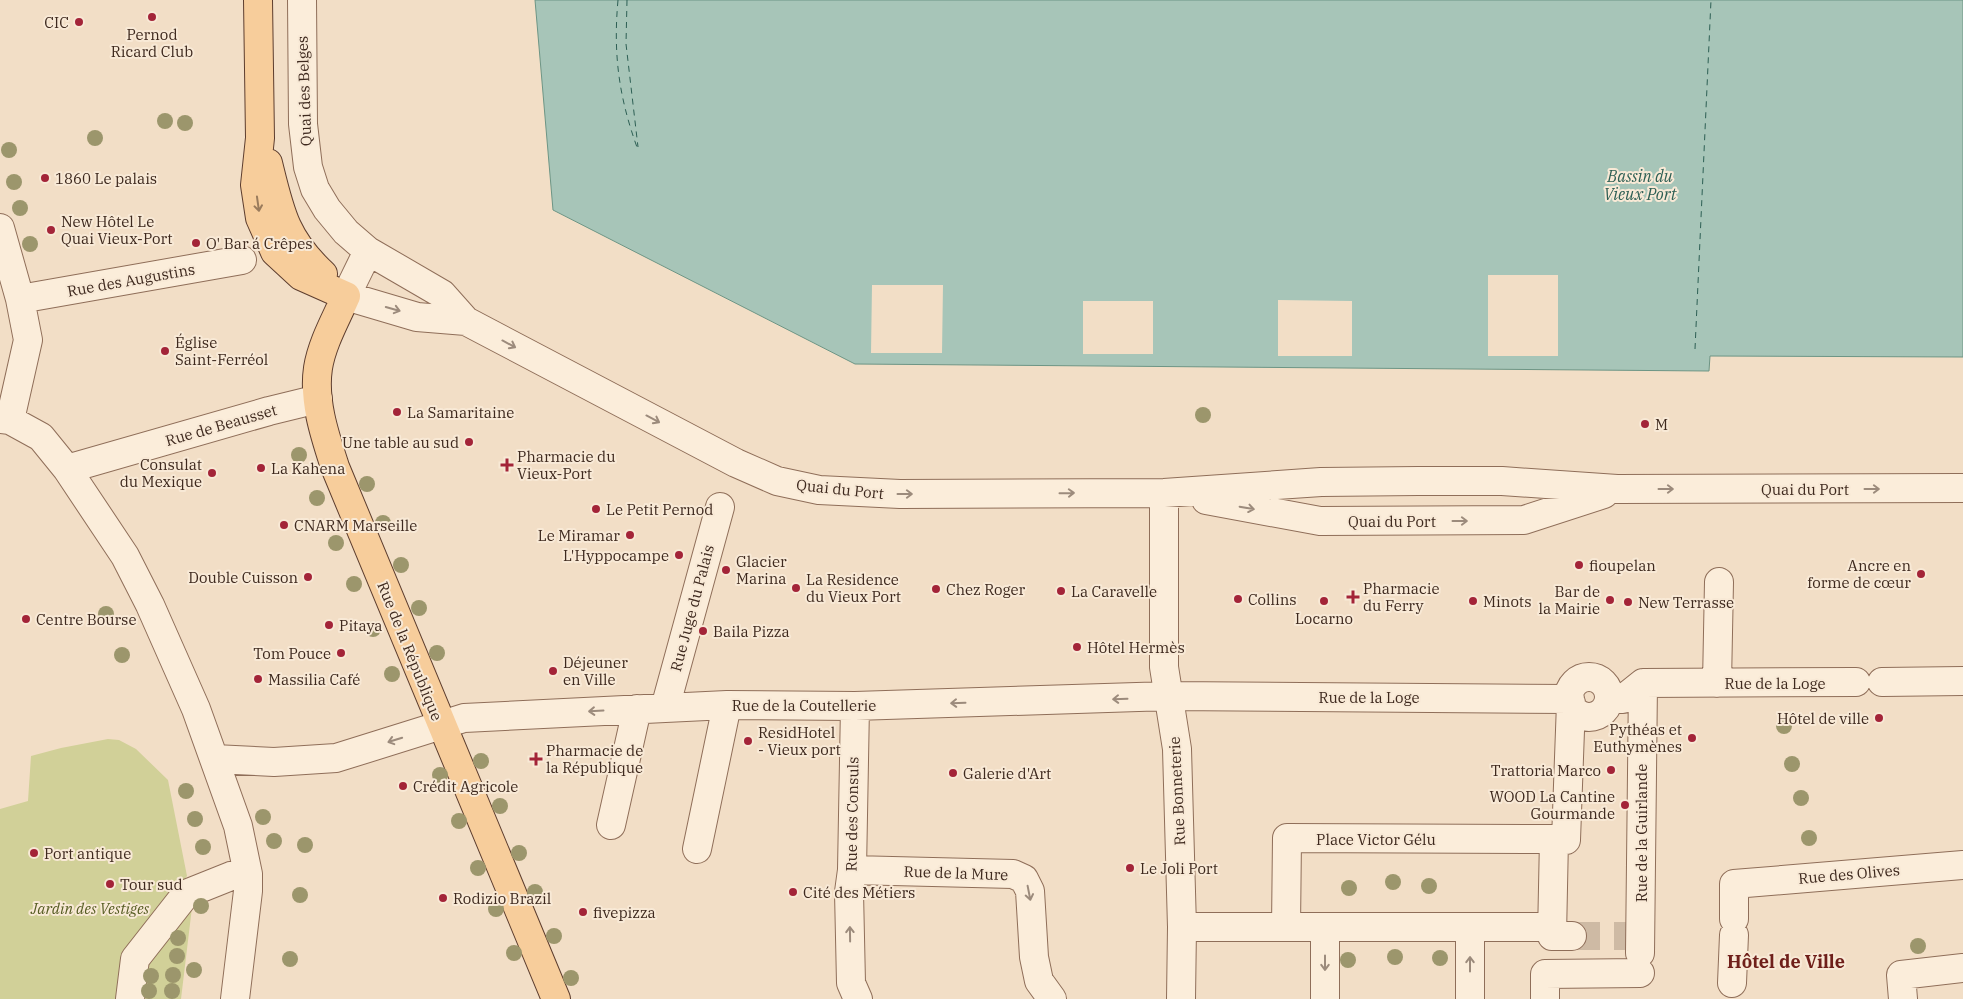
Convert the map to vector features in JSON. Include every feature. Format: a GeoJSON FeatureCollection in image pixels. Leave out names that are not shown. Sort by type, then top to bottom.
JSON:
{"type":"FeatureCollection","features":[{"type":"Feature","properties":{"kind":"main road"},"geometry":{"type":"LineString","coordinates":[[258,0],[260,138],[268,161],[280,212],[290,237],[308,261],[346,296]]}},
{"type":"Feature","properties":{"kind":"main road","name":"Rue de la République"},"geometry":{"type":"LineString","coordinates":[[346,296],[324,347],[320,364],[318,399],[321,422],[334,467],[556,999]]}},
{"type":"Feature","properties":{"kind":"street","name":"Quai des Belges"},"geometry":{"type":"LineString","coordinates":[[302,0],[303,124],[308,167],[315,189],[327,209],[346,232],[368,251]]}},
{"type":"Feature","properties":{"kind":"street"},"geometry":{"type":"LineString","coordinates":[[0,228],[20,299],[28,340],[10,421],[41,437],[67,469],[125,556],[150,605],[196,710],[238,826],[248,874],[248,891],[236,999]]}},
{"type":"Feature","properties":{"kind":"street"},"geometry":{"type":"LineString","coordinates":[[346,296],[368,251]]}},
{"type":"Feature","properties":{"kind":"street","name":"Quai du Port"},"geometry":{"type":"LineString","coordinates":[[368,251],[442,294],[466,321],[736,463],[776,480],[818,490],[859,493],[1164,493],[1321,482],[1418,481],[1502,481],[1617,489],[1963,488]]}},
{"type":"Feature","properties":{"kind":"street","name":"Rue des Augustins"},"geometry":{"type":"LineString","coordinates":[[20,299],[242,260]]}},
{"type":"Feature","properties":{"kind":"street","name":"Quai du Port"},"geometry":{"type":"LineString","coordinates":[[346,296],[417,317],[466,321]]}},
{"type":"Feature","properties":{"kind":"street","name":"Rue de Beausset"},"geometry":{"type":"LineString","coordinates":[[67,469],[269,411],[318,399]]}},
{"type":"Feature","properties":{"kind":"street","name":"Quai du Port"},"geometry":{"type":"LineString","coordinates":[[1164,493],[1320,521],[1524,520],[1617,489]]}},
{"type":"Feature","properties":{"kind":"street","name":"Rue Bonneterie"},"geometry":{"type":"LineString","coordinates":[[1164,493],[1164,666],[1177,749],[1182,927],[1181,999]]}},
{"type":"Feature","properties":{"kind":"street","name":"Rue Juge du Palais"},"geometry":{"type":"LineString","coordinates":[[665,708],[720,508]]}},
{"type":"Feature","properties":{"kind":"street"},"geometry":{"type":"LineString","coordinates":[[1717,683],[1719,582]]}},
{"type":"Feature","properties":{"kind":"street"},"geometry":{"type":"LineString","coordinates":[[1963,680],[1963,690]]}},
{"type":"Feature","properties":{"kind":"street","name":"Rue de la Loge"},"geometry":{"type":"LineString","coordinates":[[1643,684],[1963,680]]}},
{"type":"Feature","properties":{"kind":"street"},"geometry":{"type":"LineString","coordinates":[[1570,701],[1574,710],[1579,714],[1592,716],[1604,711],[1609,699],[1623,699],[1643,684]]}},
{"type":"Feature","properties":{"kind":"street","name":"Rue de la Guirlande"},"geometry":{"type":"LineString","coordinates":[[1545,999],[1545,974],[1637,950],[1643,684]]}},
{"type":"Feature","properties":{"kind":"street","name":"Rue de la Coutellerie"},"geometry":{"type":"LineString","coordinates":[[214,759],[274,762],[336,758],[464,718],[477,717],[728,705],[855,706],[1169,696]]}},
{"type":"Feature","properties":{"kind":"street","name":"Rue de la Loge"},"geometry":{"type":"LineString","coordinates":[[1169,696],[1570,701]]}},
{"type":"Feature","properties":{"kind":"street"},"geometry":{"type":"LineString","coordinates":[[1182,927],[1470,928],[1562,931],[1554,839],[1566,840],[1570,701]]}},
{"type":"Feature","properties":{"kind":"street"},"geometry":{"type":"LineString","coordinates":[[697,849],[728,705]]}},
{"type":"Feature","properties":{"kind":"street","name":"Rue des Consuls"},"geometry":{"type":"LineString","coordinates":[[854,991],[849,892],[852,870],[855,706]]}},
{"type":"Feature","properties":{"kind":"street"},"geometry":{"type":"LineString","coordinates":[[611,825],[637,709]]}},
{"type":"Feature","properties":{"kind":"street","name":"Place Victor Gélu"},"geometry":{"type":"LineString","coordinates":[[1286,927],[1287,838],[1554,839]]}},
{"type":"Feature","properties":{"kind":"street","name":"Rue des Olives"},"geometry":{"type":"LineString","coordinates":[[1732,983],[1734,884],[1963,865]]}},
{"type":"Feature","properties":{"kind":"street","name":"Rue de la Mure"},"geometry":{"type":"LineString","coordinates":[[852,870],[1013,874],[1024,880],[1030,891],[1034,957],[1039,982],[1052,999]]}},
{"type":"Feature","properties":{"kind":"street"},"geometry":{"type":"LineString","coordinates":[[130,999],[135,959],[186,894],[231,876],[248,874]]}},
{"type":"Feature","properties":{"kind":"street"},"geometry":{"type":"LineString","coordinates":[[1325,927],[1325,999]]}},
{"type":"Feature","properties":{"kind":"street"},"geometry":{"type":"LineString","coordinates":[[1470,928],[1470,999]]}},
{"type":"Feature","properties":{"kind":"street"},"geometry":{"type":"LineString","coordinates":[[1903,999],[1901,975],[1963,968]]}},
{"type":"Feature","properties":{"kind":"green space","name":"Jardin des Vestiges"},"geometry":{"type":"Polygon","coordinates":[[[108,739],[119,740],[136,749],[168,780],[187,876],[179,886],[193,899],[181,999],[0,999],[0,809],[28,801],[31,756],[108,739]]]}},
{"type":"Feature","properties":{"kind":"water","name":"Bassin du Vieux Port"},"geometry":{"type":"Polygon","coordinates":[[[535,0],[1963,0],[1963,357],[1710,356],[1709,371],[855,364],[553,210],[535,0]]]}},
{"type":"Feature","properties":{"kind":"pier"},"geometry":{"type":"Polygon","coordinates":[[[1488,275],[1558,275],[1558,356],[1488,356],[1488,275]]]}},
{"type":"Feature","properties":{"kind":"pier"},"geometry":{"type":"Polygon","coordinates":[[[872,285],[943,285],[942,353],[871,353],[872,285]]]}},
{"type":"Feature","properties":{"kind":"pier"},"geometry":{"type":"Polygon","coordinates":[[[1278,300],[1352,301],[1352,356],[1278,356],[1278,300]]]}},
{"type":"Feature","properties":{"kind":"pier"},"geometry":{"type":"Polygon","coordinates":[[[1083,301],[1153,301],[1153,354],[1083,354],[1083,301]]]}},
{"type":"Feature","properties":{"kind":"ferry route"},"geometry":{"type":"LineString","coordinates":[[618,0],[616,39],[619,76],[626,112],[638,150]]}},
{"type":"Feature","properties":{"kind":"ferry route"},"geometry":{"type":"LineString","coordinates":[[627,0],[626,44],[638,147]]}},
{"type":"Feature","properties":{"kind":"ferry route"},"geometry":{"type":"LineString","coordinates":[[1695,349],[1711,0]]}},
{"type":"Feature","properties":{"kind":"tunnel"},"geometry":{"type":"LineString","coordinates":[[1572,936],[1626,936]]}},
{"type":"Feature","properties":{"kind":"place","name":"Pernod Ricard Club"},"geometry":{"type":"Point","coordinates":[152,17]}},
{"type":"Feature","properties":{"kind":"place","name":"CIC"},"geometry":{"type":"Point","coordinates":[79,22]}},
{"type":"Feature","properties":{"kind":"place","name":"1860 Le palais"},"geometry":{"type":"Point","coordinates":[45,178]}},
{"type":"Feature","properties":{"kind":"place","name":"New Hôtel Le Quai Vieux-Port"},"geometry":{"type":"Point","coordinates":[51,230]}},
{"type":"Feature","properties":{"kind":"place","name":"O' Bar á Crêpes"},"geometry":{"type":"Point","coordinates":[196,243]}},
{"type":"Feature","properties":{"kind":"place","name":"Église Saint-Ferréol"},"geometry":{"type":"Point","coordinates":[165,351]}},
{"type":"Feature","properties":{"kind":"place","name":"La Samaritaine"},"geometry":{"type":"Point","coordinates":[397,412]}},
{"type":"Feature","properties":{"kind":"place","name":"M"},"geometry":{"type":"Point","coordinates":[1645,424]}},
{"type":"Feature","properties":{"kind":"place","name":"Une table au sud"},"geometry":{"type":"Point","coordinates":[469,442]}},
{"type":"Feature","properties":{"kind":"place","name":"Pharmacie du Vieux-Port"},"geometry":{"type":"Point","coordinates":[507,465]}},
{"type":"Feature","properties":{"kind":"place","name":"La Kahena"},"geometry":{"type":"Point","coordinates":[261,468]}},
{"type":"Feature","properties":{"kind":"place","name":"Consulat du Mexique"},"geometry":{"type":"Point","coordinates":[212,473]}},
{"type":"Feature","properties":{"kind":"place","name":"Le Petit Pernod"},"geometry":{"type":"Point","coordinates":[596,509]}},
{"type":"Feature","properties":{"kind":"place","name":"CNARM Marseille"},"geometry":{"type":"Point","coordinates":[284,525]}},
{"type":"Feature","properties":{"kind":"place","name":"Le Miramar"},"geometry":{"type":"Point","coordinates":[630,535]}},
{"type":"Feature","properties":{"kind":"place","name":"L'Hyppocampe"},"geometry":{"type":"Point","coordinates":[679,555]}},
{"type":"Feature","properties":{"kind":"place","name":"fioupelan"},"geometry":{"type":"Point","coordinates":[1579,565]}},
{"type":"Feature","properties":{"kind":"place","name":"Glacier Marina"},"geometry":{"type":"Point","coordinates":[726,570]}},
{"type":"Feature","properties":{"kind":"place","name":"Ancre en forme de cœur"},"geometry":{"type":"Point","coordinates":[1921,574]}},
{"type":"Feature","properties":{"kind":"place","name":"Double Cuisson"},"geometry":{"type":"Point","coordinates":[308,577]}},
{"type":"Feature","properties":{"kind":"place","name":"La Residence du Vieux Port"},"geometry":{"type":"Point","coordinates":[796,588]}},
{"type":"Feature","properties":{"kind":"place","name":"Chez Roger"},"geometry":{"type":"Point","coordinates":[936,589]}},
{"type":"Feature","properties":{"kind":"place","name":"La Caravelle"},"geometry":{"type":"Point","coordinates":[1061,591]}},
{"type":"Feature","properties":{"kind":"place","name":"Pharmacie du Ferry"},"geometry":{"type":"Point","coordinates":[1353,597]}},
{"type":"Feature","properties":{"kind":"place","name":"Collins"},"geometry":{"type":"Point","coordinates":[1238,599]}},
{"type":"Feature","properties":{"kind":"place","name":"Bar de la Mairie"},"geometry":{"type":"Point","coordinates":[1610,600]}},
{"type":"Feature","properties":{"kind":"place","name":"Locarno"},"geometry":{"type":"Point","coordinates":[1324,601]}},
{"type":"Feature","properties":{"kind":"place","name":"Minots"},"geometry":{"type":"Point","coordinates":[1473,601]}},
{"type":"Feature","properties":{"kind":"place","name":"New Terrasse"},"geometry":{"type":"Point","coordinates":[1628,602]}},
{"type":"Feature","properties":{"kind":"place","name":"Centre Bourse"},"geometry":{"type":"Point","coordinates":[26,619]}},
{"type":"Feature","properties":{"kind":"place","name":"Pitaya"},"geometry":{"type":"Point","coordinates":[329,625]}},
{"type":"Feature","properties":{"kind":"place","name":"Baila Pizza"},"geometry":{"type":"Point","coordinates":[703,631]}},
{"type":"Feature","properties":{"kind":"place","name":"Hôtel Hermès"},"geometry":{"type":"Point","coordinates":[1077,647]}},
{"type":"Feature","properties":{"kind":"place","name":"Tom Pouce"},"geometry":{"type":"Point","coordinates":[341,653]}},
{"type":"Feature","properties":{"kind":"place","name":"Déjeuner en Ville"},"geometry":{"type":"Point","coordinates":[553,671]}},
{"type":"Feature","properties":{"kind":"place","name":"Massilia Café"},"geometry":{"type":"Point","coordinates":[258,679]}},
{"type":"Feature","properties":{"kind":"place","name":"Hôtel de ville"},"geometry":{"type":"Point","coordinates":[1879,718]}},
{"type":"Feature","properties":{"kind":"place","name":"Pythéas et Euthymènes"},"geometry":{"type":"Point","coordinates":[1692,738]}},
{"type":"Feature","properties":{"kind":"place","name":"ResidHotel - Vieux port"},"geometry":{"type":"Point","coordinates":[748,741]}},
{"type":"Feature","properties":{"kind":"place","name":"Pharmacie de la République"},"geometry":{"type":"Point","coordinates":[536,759]}},
{"type":"Feature","properties":{"kind":"place","name":"Trattoria Marco"},"geometry":{"type":"Point","coordinates":[1611,770]}},
{"type":"Feature","properties":{"kind":"place","name":"Galerie d'Art"},"geometry":{"type":"Point","coordinates":[953,773]}},
{"type":"Feature","properties":{"kind":"place","name":"Crédit Agricole"},"geometry":{"type":"Point","coordinates":[403,786]}},
{"type":"Feature","properties":{"kind":"place","name":"WOOD La Cantine Gourmande"},"geometry":{"type":"Point","coordinates":[1625,805]}},
{"type":"Feature","properties":{"kind":"place","name":"Port antique"},"geometry":{"type":"Point","coordinates":[34,853]}},
{"type":"Feature","properties":{"kind":"place","name":"Le Joli Port"},"geometry":{"type":"Point","coordinates":[1130,868]}},
{"type":"Feature","properties":{"kind":"place","name":"Tour sud"},"geometry":{"type":"Point","coordinates":[110,884]}},
{"type":"Feature","properties":{"kind":"place","name":"Cité des Métiers"},"geometry":{"type":"Point","coordinates":[793,892]}},
{"type":"Feature","properties":{"kind":"place","name":"Rodizio Brazil"},"geometry":{"type":"Point","coordinates":[443,898]}},
{"type":"Feature","properties":{"kind":"place","name":"fivepizza"},"geometry":{"type":"Point","coordinates":[583,912]}},
{"type":"Feature","properties":{"kind":"district","name":"Hôtel de Ville"},"geometry":{"type":"Point","coordinates":[1786,961]}}]}
